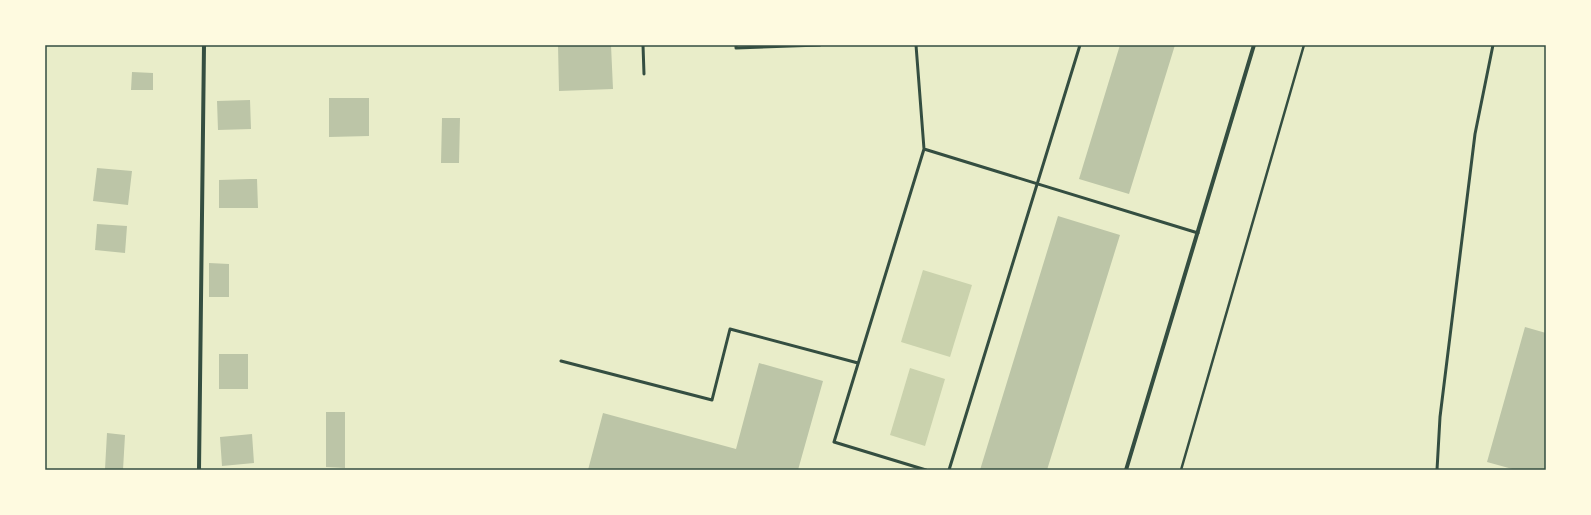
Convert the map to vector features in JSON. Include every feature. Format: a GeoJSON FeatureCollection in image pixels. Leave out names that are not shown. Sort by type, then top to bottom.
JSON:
{"type":"FeatureCollection","features":[{"type":"Feature","properties":{"kind":"street"},"geometry":{"type":"LineString","coordinates":[[199,470],[204,45]]}},
{"type":"Feature","properties":{"kind":"street"},"geometry":{"type":"LineString","coordinates":[[1126,470],[1254,45]]}},
{"type":"Feature","properties":{"kind":"lane"},"geometry":{"type":"LineString","coordinates":[[643,45],[644,74]]}},
{"type":"Feature","properties":{"kind":"lane"},"geometry":{"type":"LineString","coordinates":[[736,45],[736,48],[820,45]]}},
{"type":"Feature","properties":{"kind":"lane"},"geometry":{"type":"LineString","coordinates":[[916,45],[924,148],[834,442],[926,470]]}},
{"type":"Feature","properties":{"kind":"lane"},"geometry":{"type":"LineString","coordinates":[[949,470],[1080,45]]}},
{"type":"Feature","properties":{"kind":"lane"},"geometry":{"type":"LineString","coordinates":[[1437,470],[1440,417],[1475,134],[1493,45]]}},
{"type":"Feature","properties":{"kind":"lane"},"geometry":{"type":"LineString","coordinates":[[924,148],[1198,232]]}},
{"type":"Feature","properties":{"kind":"lane"},"geometry":{"type":"LineString","coordinates":[[562,361],[712,400],[730,329],[858,363]]}},
{"type":"Feature","properties":{"kind":"path"},"geometry":{"type":"LineString","coordinates":[[1180,470],[1304,45]]}},
{"type":"Feature","properties":{"kind":"green space"},"geometry":{"type":"Polygon","coordinates":[[[923,270],[972,285],[950,357],[901,342],[923,270]]]}},
{"type":"Feature","properties":{"kind":"green space"},"geometry":{"type":"Polygon","coordinates":[[[910,368],[945,379],[925,446],[890,435],[910,368]]]}},
{"type":"Feature","properties":{"kind":"building"},"geometry":{"type":"Polygon","coordinates":[[[558,45],[611,45],[613,89],[559,91],[558,45]]]}},
{"type":"Feature","properties":{"kind":"building"},"geometry":{"type":"Polygon","coordinates":[[[1120,45],[1175,45],[1129,194],[1079,179],[1120,45]]]}},
{"type":"Feature","properties":{"kind":"building"},"geometry":{"type":"Polygon","coordinates":[[[132,72],[153,73],[153,90],[131,90],[132,72]]]}},
{"type":"Feature","properties":{"kind":"building"},"geometry":{"type":"Polygon","coordinates":[[[329,98],[369,98],[369,136],[329,137],[329,98]]]}},
{"type":"Feature","properties":{"kind":"building"},"geometry":{"type":"Polygon","coordinates":[[[250,100],[251,129],[218,130],[217,101],[250,100]]]}},
{"type":"Feature","properties":{"kind":"building"},"geometry":{"type":"Polygon","coordinates":[[[442,118],[460,118],[459,163],[441,163],[442,118]]]}},
{"type":"Feature","properties":{"kind":"building"},"geometry":{"type":"Polygon","coordinates":[[[97,168],[132,171],[128,205],[93,201],[97,168]]]}},
{"type":"Feature","properties":{"kind":"building"},"geometry":{"type":"Polygon","coordinates":[[[257,179],[258,208],[219,208],[219,180],[257,179]]]}},
{"type":"Feature","properties":{"kind":"building"},"geometry":{"type":"Polygon","coordinates":[[[1058,216],[1120,235],[1047,470],[980,470],[1058,216]]]}},
{"type":"Feature","properties":{"kind":"building"},"geometry":{"type":"Polygon","coordinates":[[[97,224],[127,226],[125,253],[95,250],[97,224]]]}},
{"type":"Feature","properties":{"kind":"building"},"geometry":{"type":"Polygon","coordinates":[[[209,263],[229,264],[229,297],[209,297],[209,263]]]}},
{"type":"Feature","properties":{"kind":"building"},"geometry":{"type":"Polygon","coordinates":[[[1525,327],[1546,333],[1546,470],[1516,470],[1487,462],[1525,327]]]}},
{"type":"Feature","properties":{"kind":"building"},"geometry":{"type":"Polygon","coordinates":[[[219,354],[248,354],[248,389],[219,389],[219,354]]]}},
{"type":"Feature","properties":{"kind":"building"},"geometry":{"type":"Polygon","coordinates":[[[759,363],[823,381],[798,470],[588,470],[603,413],[736,449],[759,363]]]}},
{"type":"Feature","properties":{"kind":"building"},"geometry":{"type":"Polygon","coordinates":[[[326,412],[345,412],[345,468],[326,467],[326,412]]]}},
{"type":"Feature","properties":{"kind":"building"},"geometry":{"type":"Polygon","coordinates":[[[107,433],[125,435],[123,470],[105,469],[107,433]]]}},
{"type":"Feature","properties":{"kind":"building"},"geometry":{"type":"Polygon","coordinates":[[[252,434],[254,463],[222,466],[220,437],[252,434]]]}}]}
